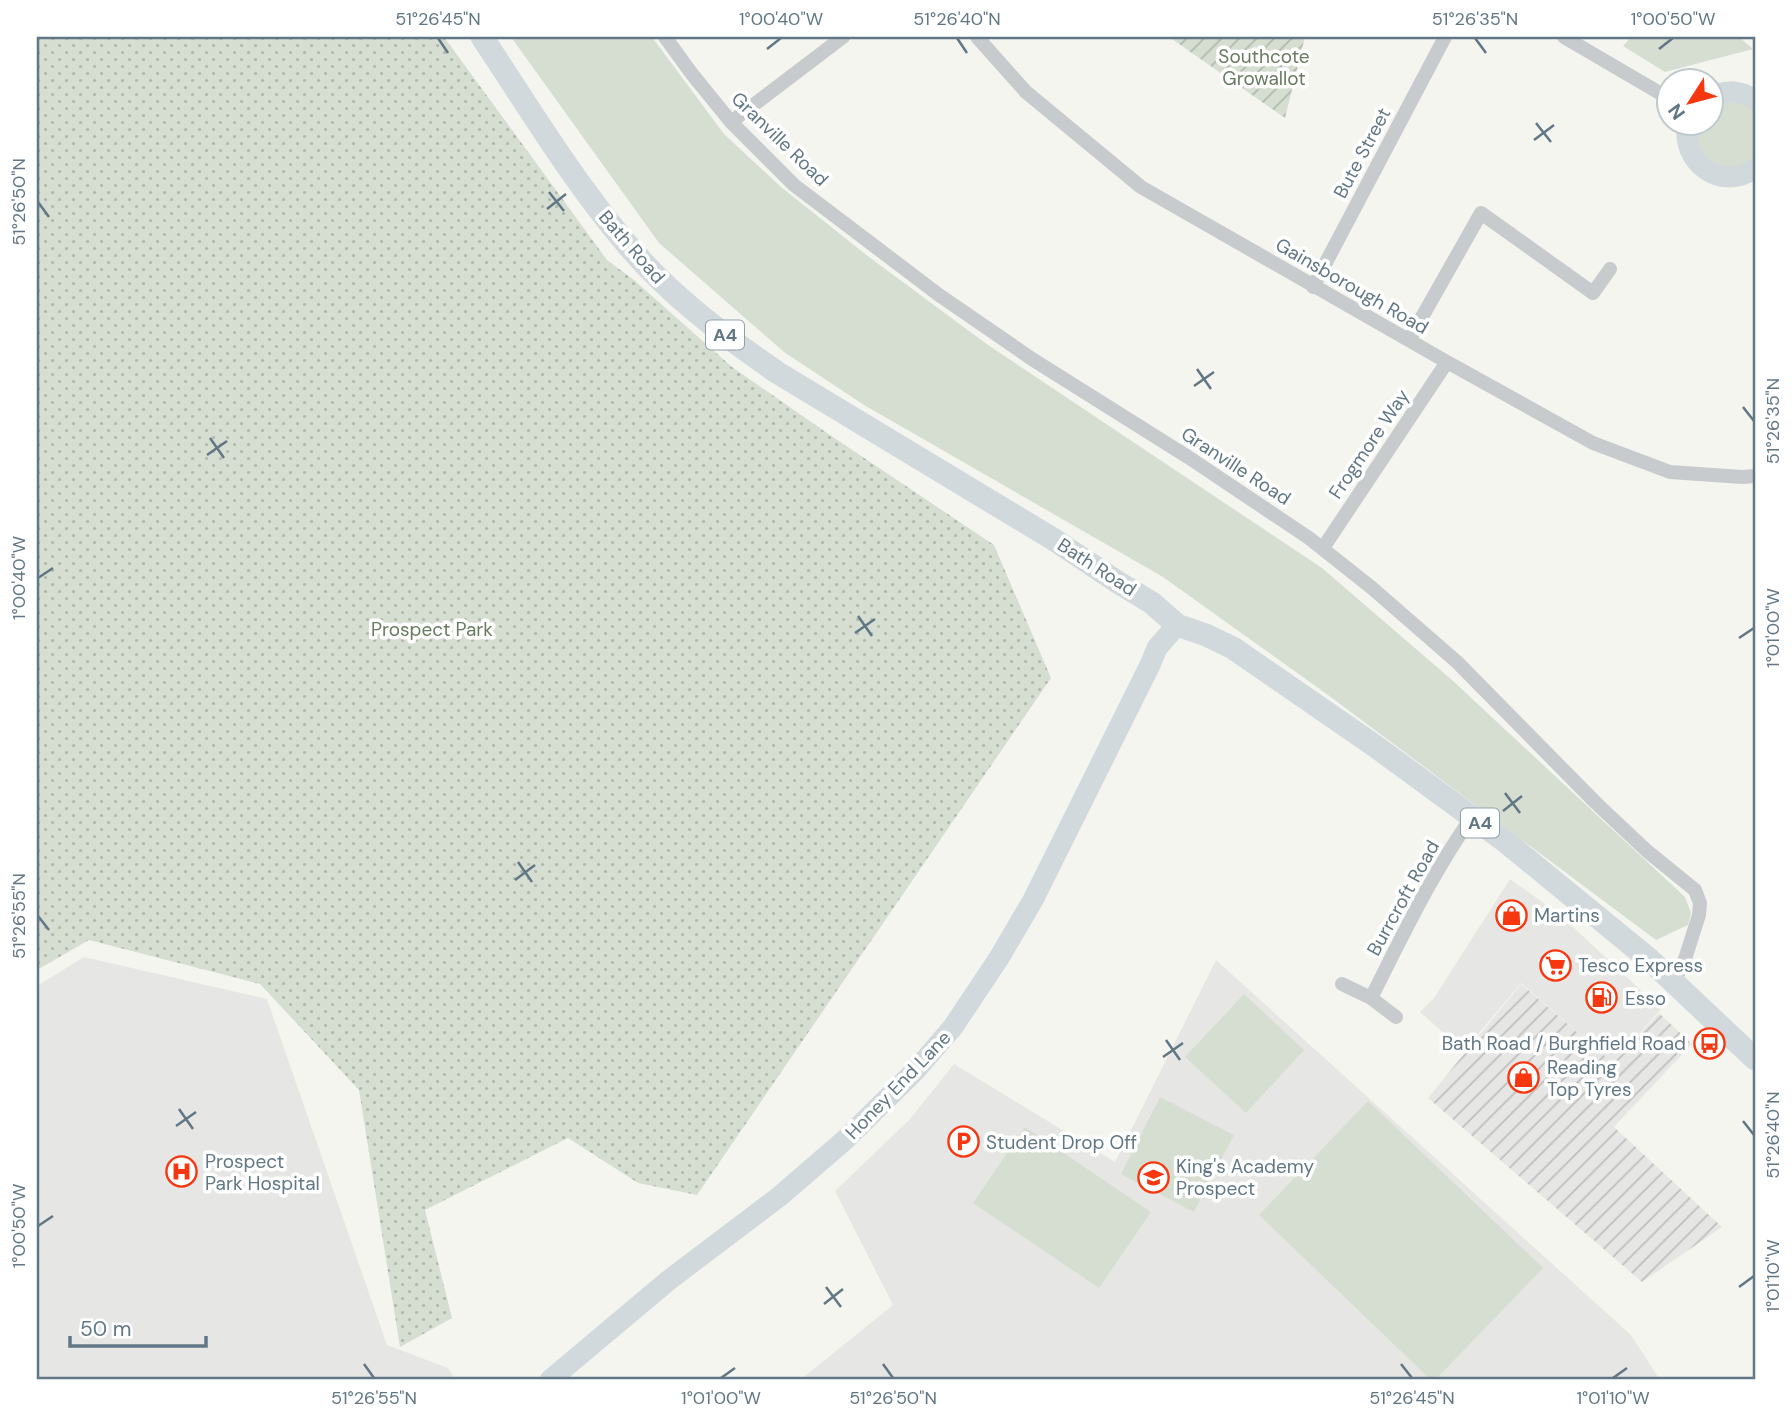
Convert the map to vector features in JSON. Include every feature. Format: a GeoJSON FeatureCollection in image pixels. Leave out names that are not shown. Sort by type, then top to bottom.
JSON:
{"type":"FeatureCollection","features":[{"type":"Feature","properties":{"kind":"main road","name":"Bath Road"},"geometry":{"type":"LineString","coordinates":[[482,37],[566,164],[625,243],[671,291],[702,317],[778,373],[1053,538],[1152,603],[1177,625],[1233,648],[1375,746],[1506,842],[1641,953],[1755,1059]]}},
{"type":"Feature","properties":{"kind":"street","name":"Granville Road"},"geometry":{"type":"LineString","coordinates":[[665,37],[731,122],[794,185],[939,295],[1032,359],[1188,457],[1323,548],[1457,662],[1596,803],[1695,890],[1700,903],[1699,915],[1674,983]]}},
{"type":"Feature","properties":{"kind":"street"},"geometry":{"type":"LineString","coordinates":[[731,122],[843,37]]}},
{"type":"Feature","properties":{"kind":"street","name":"Gainsborough Road"},"geometry":{"type":"LineString","coordinates":[[977,37],[1026,92],[1142,187],[1447,362],[1593,443],[1670,472],[1755,476]]}},
{"type":"Feature","properties":{"kind":"street","name":"Bute Street"},"geometry":{"type":"LineString","coordinates":[[1313,286],[1445,37]]}},
{"type":"Feature","properties":{"kind":"street"},"geometry":{"type":"LineString","coordinates":[[1564,37],[1656,91]]}},
{"type":"Feature","properties":{"kind":"street"},"geometry":{"type":"LineString","coordinates":[[1726,92],[1745,93],[1755,100]]}},
{"type":"Feature","properties":{"kind":"street"},"geometry":{"type":"LineString","coordinates":[[1687,136],[1691,154],[1707,171],[1722,176],[1754,173]]}},
{"type":"Feature","properties":{"kind":"street"},"geometry":{"type":"LineString","coordinates":[[1409,340],[1481,214],[1593,293],[1610,269]]}},
{"type":"Feature","properties":{"kind":"street","name":"Frogmore Way"},"geometry":{"type":"LineString","coordinates":[[1323,548],[1447,362]]}},
{"type":"Feature","properties":{"kind":"street","name":"Honey End Lane"},"geometry":{"type":"LineString","coordinates":[[550,1380],[668,1280],[780,1196],[846,1139],[916,1070],[953,1027],[999,958],[1033,900],[1157,648],[1177,625]]}},
{"type":"Feature","properties":{"kind":"street","name":"Burrcroft Road"},"geometry":{"type":"LineString","coordinates":[[1371,999],[1416,909],[1472,817]]}},
{"type":"Feature","properties":{"kind":"street"},"geometry":{"type":"LineString","coordinates":[[1342,984],[1371,999],[1396,1017]]}},
{"type":"Feature","properties":{"kind":"shaded area"},"geometry":{"type":"Polygon","coordinates":[[[1510,879],[1558,913],[1661,1009],[1613,1063],[1521,983],[1464,1051],[1420,1012],[1434,998],[1510,879]]]}},
{"type":"Feature","properties":{"kind":"shaded area","name":"Prospect Park Hospital"},"geometry":{"type":"Polygon","coordinates":[[[84,957],[267,999],[387,1345],[448,1368],[456,1380],[37,1380],[37,986],[84,957]]]}},
{"type":"Feature","properties":{"kind":"shaded area","name":"King's Academy Prospect"},"geometry":{"type":"Polygon","coordinates":[[[1216,960],[1631,1335],[1660,1380],[809,1380],[805,1376],[893,1305],[835,1191],[910,1119],[954,1064],[1115,1162],[1216,960]]]}},
{"type":"Feature","properties":{"kind":"shaded area"},"geometry":{"type":"Polygon","coordinates":[[[1521,984],[1613,1063],[1659,1013],[1692,1044],[1614,1127],[1722,1227],[1642,1282],[1428,1098],[1521,984]]]}},
{"type":"Feature","properties":{"kind":"green space","name":"Prospect Park"},"geometry":{"type":"Polygon","coordinates":[[[37,37],[444,37],[607,260],[634,280],[732,367],[994,545],[1051,678],[697,1195],[638,1183],[568,1138],[425,1210],[452,1318],[400,1347],[359,1090],[260,984],[89,940],[37,970],[37,37]]]}},
{"type":"Feature","properties":{"kind":"green space"},"geometry":{"type":"Polygon","coordinates":[[[511,37],[652,37],[724,134],[781,187],[869,257],[988,345],[1322,568],[1452,680],[1685,897],[1691,913],[1688,925],[1656,940],[1328,695],[1163,577],[864,405],[784,352],[659,243],[511,37]]]}},
{"type":"Feature","properties":{"kind":"green space","name":"Southcote Growallot"},"geometry":{"type":"Polygon","coordinates":[[[1169,37],[1305,37],[1285,118],[1169,37]]]}},
{"type":"Feature","properties":{"kind":"green space"},"geometry":{"type":"Polygon","coordinates":[[[1631,37],[1739,37],[1753,49],[1688,66],[1656,66],[1623,46],[1631,37]]]}},
{"type":"Feature","properties":{"kind":"green space"},"geometry":{"type":"Polygon","coordinates":[[[1737,99],[1755,109],[1755,157],[1740,166],[1723,167],[1715,164],[1702,154],[1696,144],[1696,136],[1726,136],[1726,101],[1737,99]]]}},
{"type":"Feature","properties":{"kind":"green space"},"geometry":{"type":"Polygon","coordinates":[[[1244,994],[1304,1050],[1246,1113],[1185,1057],[1244,994]]]}},
{"type":"Feature","properties":{"kind":"green space"},"geometry":{"type":"Polygon","coordinates":[[[1160,1097],[1234,1135],[1194,1212],[1121,1174],[1160,1097]]]}},
{"type":"Feature","properties":{"kind":"green space"},"geometry":{"type":"Polygon","coordinates":[[[1368,1101],[1543,1268],[1435,1380],[1431,1380],[1259,1215],[1368,1101]]]}},
{"type":"Feature","properties":{"kind":"green space"},"geometry":{"type":"Polygon","coordinates":[[[1025,1127],[1151,1212],[1099,1288],[973,1203],[1025,1127]]]}},
{"type":"Feature","properties":{"kind":"place","name":"Martins"},"geometry":{"type":"Point","coordinates":[1511,915]}},
{"type":"Feature","properties":{"kind":"place","name":"Tesco Express"},"geometry":{"type":"Point","coordinates":[1555,965]}},
{"type":"Feature","properties":{"kind":"place","name":"Esso"},"geometry":{"type":"Point","coordinates":[1602,998]}},
{"type":"Feature","properties":{"kind":"place","name":"Bath Road / Burghfield Road"},"geometry":{"type":"Point","coordinates":[1709,1043]}},
{"type":"Feature","properties":{"kind":"place","name":"Reading Top Tyres"},"geometry":{"type":"Point","coordinates":[1524,1078]}},
{"type":"Feature","properties":{"kind":"place","name":"Student Drop Off"},"geometry":{"type":"Point","coordinates":[963,1142]}},
{"type":"Feature","properties":{"kind":"place","name":"Prospect Park Hospital"},"geometry":{"type":"Point","coordinates":[182,1172]}},
{"type":"Feature","properties":{"kind":"place","name":"King's Academy Prospect"},"geometry":{"type":"Point","coordinates":[1153,1177]}}]}
